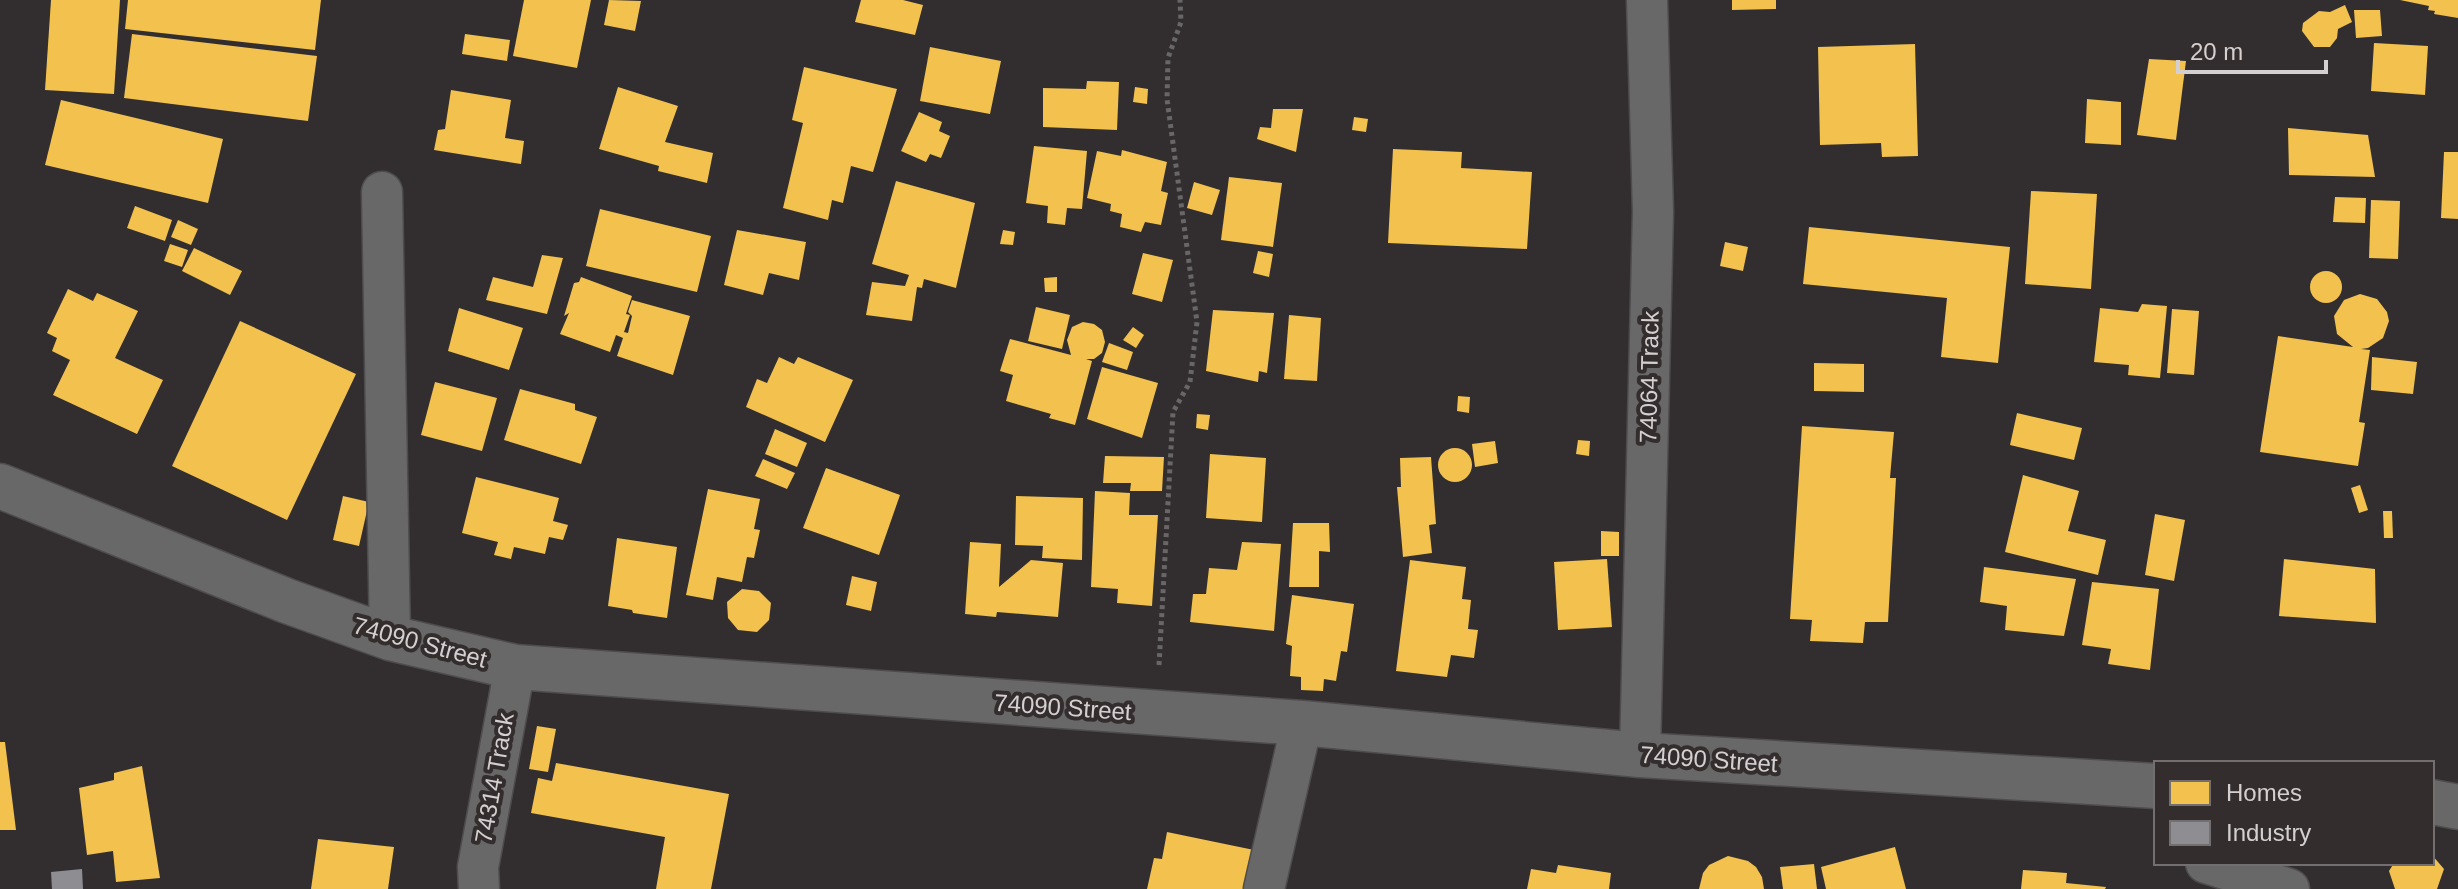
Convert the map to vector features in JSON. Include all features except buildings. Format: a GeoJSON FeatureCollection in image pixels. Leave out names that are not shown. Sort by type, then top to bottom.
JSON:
{"type":"FeatureCollection","features":[{"type":"Feature","properties":{"kind":"street","name":"74064 Track"},"geometry":{"type":"LineString","coordinates":[[1640,755],[1653,212],[1647,0]]}},
{"type":"Feature","properties":{"kind":"street"},"geometry":{"type":"LineString","coordinates":[[382,192],[390,638]]}},
{"type":"Feature","properties":{"kind":"street","name":"74090 Street"},"geometry":{"type":"LineString","coordinates":[[9,492],[390,638],[515,667],[1302,723],[1640,755],[2154,786]]}},
{"type":"Feature","properties":{"kind":"street","name":"74314 Track"},"geometry":{"type":"LineString","coordinates":[[479,889],[478,867],[515,667]]}},
{"type":"Feature","properties":{"kind":"street"},"geometry":{"type":"LineString","coordinates":[[1264,889],[1302,723]]}},
{"type":"Feature","properties":{"kind":"street"},"geometry":{"type":"LineString","coordinates":[[2434,802],[2458,807]]}},
{"type":"Feature","properties":{"kind":"street"},"geometry":{"type":"LineString","coordinates":[[2200,889],[2204,865]]}},
{"type":"Feature","properties":{"kind":"street"},"geometry":{"type":"LineString","coordinates":[[2211,865],[2289,889]]}},
{"type":"Feature","properties":{"kind":"path"},"geometry":{"type":"LineString","coordinates":[[1156,713],[1173,412],[1190,382],[1197,322],[1167,99],[1168,58],[1181,22],[1180,0]]}}]}
